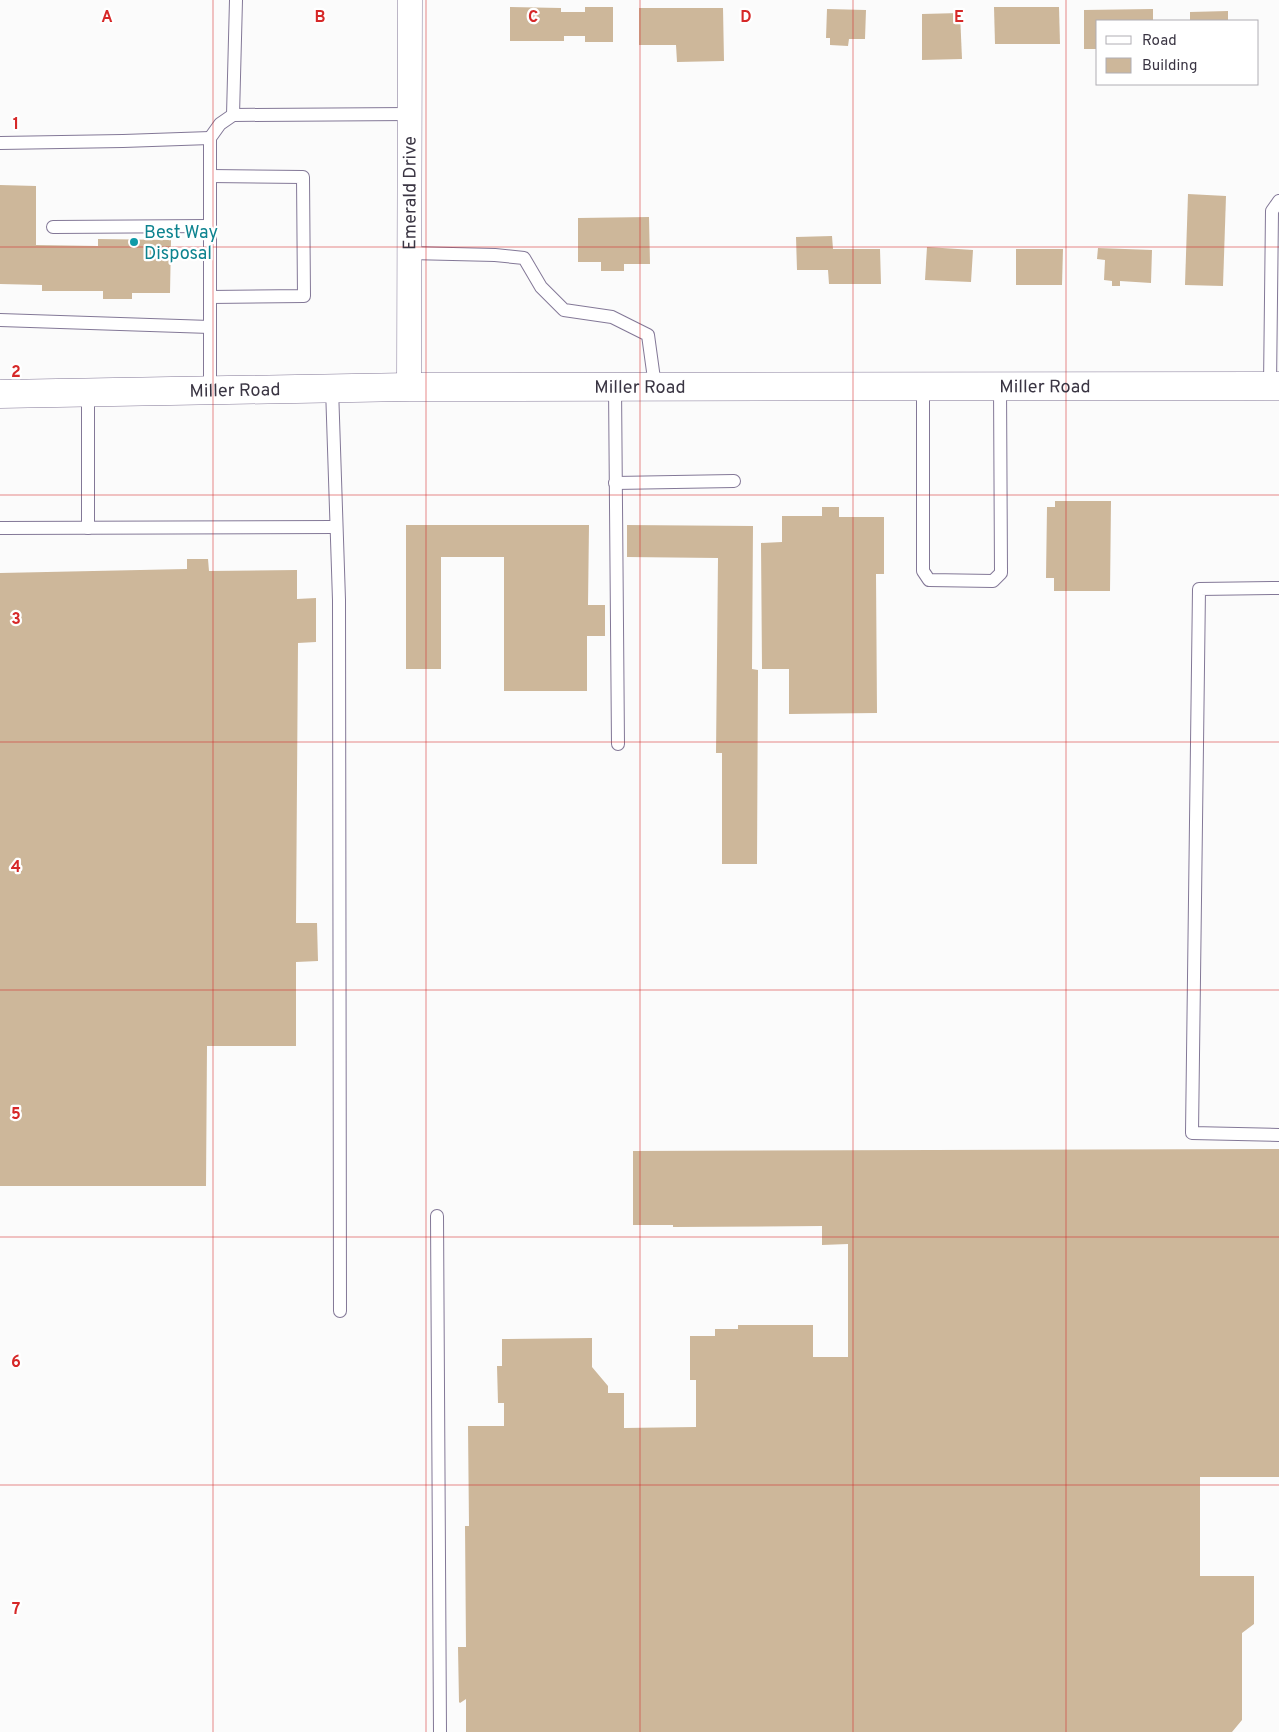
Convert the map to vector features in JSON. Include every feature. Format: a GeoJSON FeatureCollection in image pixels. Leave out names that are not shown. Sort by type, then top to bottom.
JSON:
{"type":"FeatureCollection","features":[{"type":"Feature","properties":{"kind":"street","name":"Emerald Drive"},"geometry":{"type":"LineString","coordinates":[[409,387],[410,0]]}},
{"type":"Feature","properties":{"kind":"street","name":"Miller Road"},"geometry":{"type":"LineString","coordinates":[[0,394],[409,387],[1274,386]]}},
{"type":"Feature","properties":{"kind":"lane"},"geometry":{"type":"LineString","coordinates":[[233,115],[236,0]]}},
{"type":"Feature","properties":{"kind":"lane"},"geometry":{"type":"LineString","coordinates":[[210,390],[210,138],[220,124],[233,115],[410,114]]}},
{"type":"Feature","properties":{"kind":"lane"},"geometry":{"type":"LineString","coordinates":[[0,143],[210,138]]}},
{"type":"Feature","properties":{"kind":"lane"},"geometry":{"type":"LineString","coordinates":[[210,176],[303,177],[304,296],[210,297]]}},
{"type":"Feature","properties":{"kind":"lane"},"geometry":{"type":"LineString","coordinates":[[1274,386],[1272,211],[1279,201]]}},
{"type":"Feature","properties":{"kind":"lane"},"geometry":{"type":"LineString","coordinates":[[53,227],[210,226]]}},
{"type":"Feature","properties":{"kind":"lane"},"geometry":{"type":"LineString","coordinates":[[410,253],[495,255],[524,258],[540,287],[564,310],[612,318],[648,335],[655,386]]}},
{"type":"Feature","properties":{"kind":"lane"},"geometry":{"type":"LineString","coordinates":[[0,320],[210,327]]}},
{"type":"Feature","properties":{"kind":"lane"},"geometry":{"type":"LineString","coordinates":[[615,386],[618,744]]}},
{"type":"Feature","properties":{"kind":"lane"},"geometry":{"type":"LineString","coordinates":[[923,386],[923,571],[929,580],[993,581],[1001,573],[1000,386]]}},
{"type":"Feature","properties":{"kind":"lane"},"geometry":{"type":"LineString","coordinates":[[332,388],[339,620],[340,1312]]}},
{"type":"Feature","properties":{"kind":"lane"},"geometry":{"type":"LineString","coordinates":[[88,392],[88,528]]}},
{"type":"Feature","properties":{"kind":"lane"},"geometry":{"type":"LineString","coordinates":[[615,484],[734,482]]}},
{"type":"Feature","properties":{"kind":"lane"},"geometry":{"type":"LineString","coordinates":[[0,528],[336,528]]}},
{"type":"Feature","properties":{"kind":"lane"},"geometry":{"type":"LineString","coordinates":[[1279,588],[1199,589],[1192,1133],[1279,1134]]}},
{"type":"Feature","properties":{"kind":"lane"},"geometry":{"type":"LineString","coordinates":[[437,1216],[440,1732]]}},
{"type":"Feature","properties":{"kind":"building"},"geometry":{"type":"Polygon","coordinates":[[[510,7],[561,8],[561,12],[585,12],[585,7],[613,7],[613,42],[585,42],[585,36],[564,36],[564,41],[510,41],[510,7]]]}},
{"type":"Feature","properties":{"kind":"building"},"geometry":{"type":"Polygon","coordinates":[[[994,7],[1059,7],[1060,44],[995,44],[994,7]]]}},
{"type":"Feature","properties":{"kind":"building"},"geometry":{"type":"Polygon","coordinates":[[[639,8],[723,8],[724,61],[677,62],[676,45],[639,45],[639,8]]]}},
{"type":"Feature","properties":{"kind":"building"},"geometry":{"type":"Polygon","coordinates":[[[827,9],[866,10],[865,39],[849,39],[848,46],[830,45],[830,38],[826,38],[827,9]]]}},
{"type":"Feature","properties":{"kind":"building"},"geometry":{"type":"Polygon","coordinates":[[[1153,9],[1153,20],[1096,20],[1096,49],[1084,49],[1084,10],[1153,9]]]}},
{"type":"Feature","properties":{"kind":"building"},"geometry":{"type":"Polygon","coordinates":[[[1228,11],[1228,20],[1190,20],[1190,12],[1228,11]]]}},
{"type":"Feature","properties":{"kind":"building"},"geometry":{"type":"Polygon","coordinates":[[[960,13],[962,59],[922,60],[922,14],[960,13]]]}},
{"type":"Feature","properties":{"kind":"building","name":"Best Way Disposal"},"geometry":{"type":"Polygon","coordinates":[[[0,185],[36,186],[36,245],[98,246],[98,239],[171,240],[170,293],[132,293],[132,299],[103,299],[103,291],[42,291],[42,285],[0,284],[0,185]]]}},
{"type":"Feature","properties":{"kind":"building"},"geometry":{"type":"Polygon","coordinates":[[[1188,194],[1226,196],[1223,286],[1185,285],[1188,194]]]}},
{"type":"Feature","properties":{"kind":"building"},"geometry":{"type":"Polygon","coordinates":[[[649,217],[650,264],[624,264],[624,271],[601,271],[601,262],[578,262],[578,218],[649,217]]]}},
{"type":"Feature","properties":{"kind":"building"},"geometry":{"type":"Polygon","coordinates":[[[832,236],[833,249],[880,249],[881,284],[829,284],[828,270],[797,270],[796,237],[832,236]]]}},
{"type":"Feature","properties":{"kind":"building"},"geometry":{"type":"Polygon","coordinates":[[[927,247],[973,250],[971,282],[925,280],[927,247]]]}},
{"type":"Feature","properties":{"kind":"building"},"geometry":{"type":"Polygon","coordinates":[[[1098,248],[1152,250],[1151,283],[1120,281],[1120,286],[1112,286],[1112,281],[1104,280],[1105,260],[1097,259],[1098,248]]]}},
{"type":"Feature","properties":{"kind":"building"},"geometry":{"type":"Polygon","coordinates":[[[1016,249],[1063,249],[1062,285],[1016,285],[1016,249]]]}},
{"type":"Feature","properties":{"kind":"building"},"geometry":{"type":"Polygon","coordinates":[[[1055,501],[1111,501],[1110,591],[1054,591],[1054,578],[1046,578],[1047,507],[1055,507],[1055,501]]]}},
{"type":"Feature","properties":{"kind":"building"},"geometry":{"type":"Polygon","coordinates":[[[822,507],[839,507],[839,517],[884,517],[884,574],[876,574],[877,713],[789,714],[789,669],[762,669],[761,543],[782,542],[782,516],[822,516],[822,507]]]}},
{"type":"Feature","properties":{"kind":"building"},"geometry":{"type":"Polygon","coordinates":[[[406,525],[589,525],[588,605],[605,605],[605,636],[587,636],[587,691],[504,691],[504,557],[441,557],[441,669],[406,669],[406,525]]]}},
{"type":"Feature","properties":{"kind":"building"},"geometry":{"type":"Polygon","coordinates":[[[627,525],[753,526],[752,669],[758,670],[757,864],[722,864],[722,753],[716,753],[718,558],[627,557],[627,525]]]}},
{"type":"Feature","properties":{"kind":"building"},"geometry":{"type":"Polygon","coordinates":[[[187,559],[208,559],[209,571],[297,570],[297,599],[316,598],[316,642],[298,643],[296,923],[317,923],[318,961],[296,962],[296,1046],[207,1046],[206,1186],[0,1186],[0,573],[187,569],[187,559]]]}},
{"type":"Feature","properties":{"kind":"building"},"geometry":{"type":"Polygon","coordinates":[[[1279,1149],[1279,1477],[1200,1477],[1200,1576],[1254,1576],[1254,1624],[1242,1633],[1242,1720],[1232,1732],[466,1732],[466,1699],[459,1702],[458,1647],[466,1647],[465,1526],[469,1526],[468,1426],[504,1426],[504,1403],[498,1403],[497,1366],[502,1366],[502,1339],[592,1338],[592,1367],[608,1386],[608,1393],[624,1393],[624,1428],[696,1427],[696,1380],[690,1380],[690,1336],[715,1336],[715,1329],[738,1329],[738,1325],[813,1325],[813,1357],[848,1357],[848,1244],[822,1245],[822,1226],[673,1227],[673,1225],[633,1225],[633,1151],[1279,1149]]]}},
{"type":"Feature","properties":{"kind":"place","name":"Best Way Disposal"},"geometry":{"type":"Point","coordinates":[134,242]}}]}
